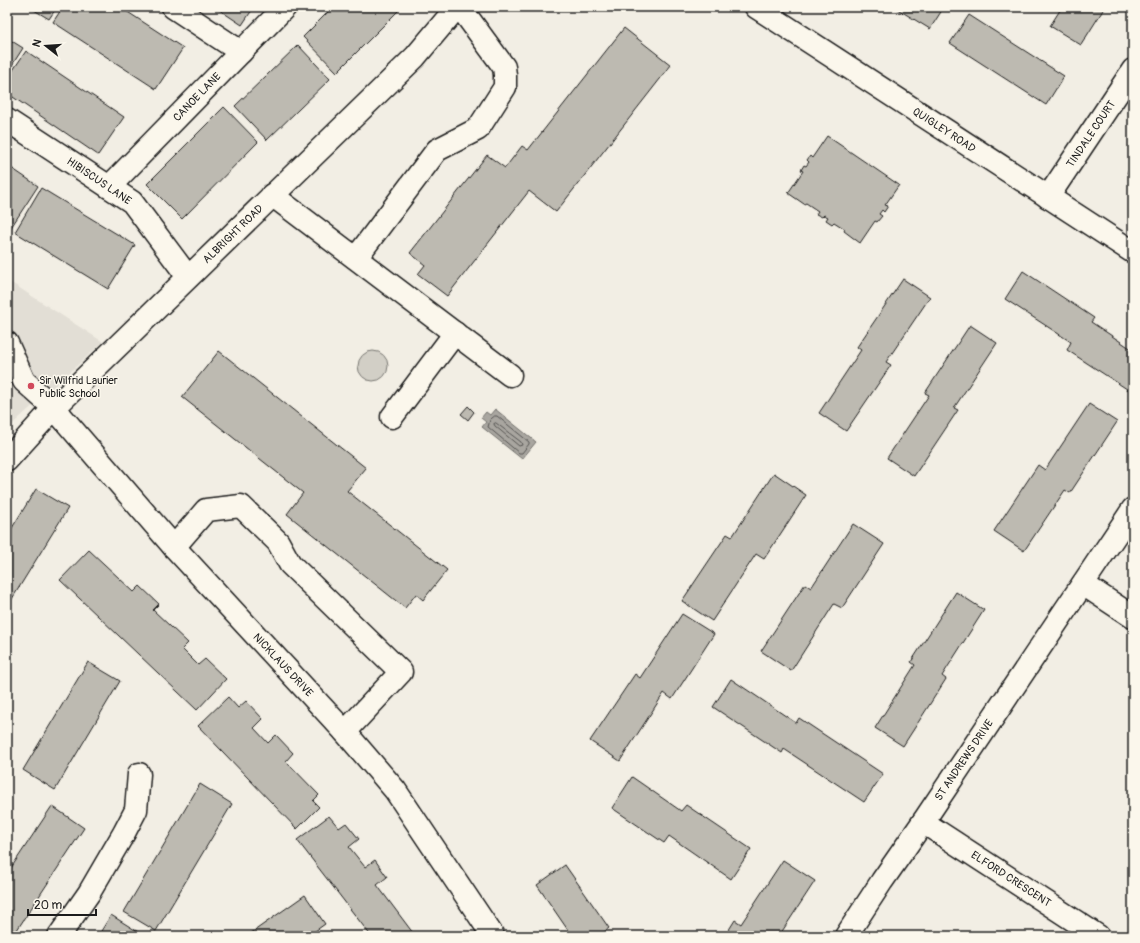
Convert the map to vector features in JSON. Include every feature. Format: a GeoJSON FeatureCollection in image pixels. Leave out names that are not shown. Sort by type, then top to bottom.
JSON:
{"type":"FeatureCollection","features":[{"type":"Feature","properties":{"kind":"street"},"geometry":{"type":"LineString","coordinates":[[173,7],[241,52]]}},
{"type":"Feature","properties":{"kind":"street","name":"CANOE LANE"},"geometry":{"type":"LineString","coordinates":[[109,187],[285,7]]}},
{"type":"Feature","properties":{"kind":"street"},"geometry":{"type":"LineString","coordinates":[[356,258],[437,150],[478,129],[505,87],[504,66],[458,7]]}},
{"type":"Feature","properties":{"kind":"street","name":"ALBRIGHT ROAD"},"geometry":{"type":"LineString","coordinates":[[7,460],[54,408],[415,57],[458,7]]}},
{"type":"Feature","properties":{"kind":"street","name":"QUIGLEY ROAD"},"geometry":{"type":"LineString","coordinates":[[757,7],[1133,252]]}},
{"type":"Feature","properties":{"kind":"street","name":"TINDALE COURT"},"geometry":{"type":"LineString","coordinates":[[1048,197],[1133,70]]}},
{"type":"Feature","properties":{"kind":"street","name":"HIBISCUS LANE"},"geometry":{"type":"LineString","coordinates":[[7,120],[132,202],[188,278]]}},
{"type":"Feature","properties":{"kind":"street"},"geometry":{"type":"LineString","coordinates":[[272,195],[510,375]]}},
{"type":"Feature","properties":{"kind":"street"},"geometry":{"type":"LineString","coordinates":[[392,417],[455,333]]}},
{"type":"Feature","properties":{"kind":"street","name":"NICKLAUS DRIVE"},"geometry":{"type":"LineString","coordinates":[[7,343],[24,381],[54,408],[174,548],[345,732],[394,790],[493,936]]}},
{"type":"Feature","properties":{"kind":"street"},"geometry":{"type":"LineString","coordinates":[[174,548],[206,510],[241,506],[278,542],[290,564],[402,672],[345,732]]}},
{"type":"Feature","properties":{"kind":"street","name":"ST ANDREWS DRIVE"},"geometry":{"type":"LineString","coordinates":[[846,936],[1133,509]]}},
{"type":"Feature","properties":{"kind":"street"},"geometry":{"type":"LineString","coordinates":[[1083,584],[1133,617]]}},
{"type":"Feature","properties":{"kind":"street"},"geometry":{"type":"LineString","coordinates":[[59,936],[88,893],[136,810],[139,774]]}},
{"type":"Feature","properties":{"kind":"street","name":"ELFORD CRESCENT"},"geometry":{"type":"LineString","coordinates":[[923,822],[1098,936]]}},
{"type":"Feature","properties":{"kind":"shaded area","name":"Sir Wilfrid Laurier Public School"},"geometry":{"type":"Polygon","coordinates":[[[7,280],[103,342],[7,429],[7,280]]]}},
{"type":"Feature","properties":{"kind":"shaded area"},"geometry":{"type":"Polygon","coordinates":[[[373,351],[384,355],[388,366],[384,377],[373,381],[362,377],[358,366],[362,355],[373,351]]]}},
{"type":"Feature","properties":{"kind":"water"},"geometry":{"type":"Polygon","coordinates":[[[495,409],[536,442],[522,459],[482,427],[486,422],[481,418],[486,412],[490,415],[495,409]]]}},
{"type":"Feature","properties":{"kind":"building"},"geometry":{"type":"Polygon","coordinates":[[[29,7],[57,7],[49,19],[29,7]]]}},
{"type":"Feature","properties":{"kind":"building"},"geometry":{"type":"Polygon","coordinates":[[[63,7],[120,7],[183,48],[156,89],[53,22],[63,7]]]}},
{"type":"Feature","properties":{"kind":"building"},"geometry":{"type":"Polygon","coordinates":[[[215,7],[254,7],[242,25],[215,7]]]}},
{"type":"Feature","properties":{"kind":"building"},"geometry":{"type":"Polygon","coordinates":[[[333,7],[402,7],[337,72],[303,37],[333,7]]]}},
{"type":"Feature","properties":{"kind":"building"},"geometry":{"type":"Polygon","coordinates":[[[894,7],[944,7],[930,29],[894,7]]]}},
{"type":"Feature","properties":{"kind":"building"},"geometry":{"type":"Polygon","coordinates":[[[1062,7],[1105,7],[1081,45],[1050,26],[1062,7]]]}},
{"type":"Feature","properties":{"kind":"building"},"geometry":{"type":"Polygon","coordinates":[[[969,15],[1064,76],[1046,105],[950,43],[969,15]]]}},
{"type":"Feature","properties":{"kind":"building"},"geometry":{"type":"Polygon","coordinates":[[[624,28],[671,65],[556,212],[529,191],[447,296],[418,274],[425,265],[410,253],[487,155],[505,168],[522,146],[528,150],[624,28]]]}},
{"type":"Feature","properties":{"kind":"building"},"geometry":{"type":"Polygon","coordinates":[[[7,38],[23,48],[7,73],[7,38]]]}},
{"type":"Feature","properties":{"kind":"building"},"geometry":{"type":"Polygon","coordinates":[[[298,45],[330,79],[267,140],[235,106],[298,45]]]}},
{"type":"Feature","properties":{"kind":"building"},"geometry":{"type":"Polygon","coordinates":[[[26,51],[124,117],[98,155],[7,93],[7,79],[26,51]]]}},
{"type":"Feature","properties":{"kind":"building"},"geometry":{"type":"Polygon","coordinates":[[[224,107],[258,142],[182,219],[147,184],[224,107]]]}},
{"type":"Feature","properties":{"kind":"building"},"geometry":{"type":"Polygon","coordinates":[[[827,136],[899,185],[885,205],[888,206],[884,212],[882,210],[879,214],[882,216],[877,222],[875,221],[860,243],[844,231],[845,229],[834,222],[832,224],[826,220],[828,217],[824,215],[822,217],[816,214],[818,211],[806,203],[804,204],[788,193],[803,171],[801,170],[804,165],[806,166],[809,162],[807,160],[810,156],[812,158],[827,136]]]}},
{"type":"Feature","properties":{"kind":"building"},"geometry":{"type":"Polygon","coordinates":[[[1133,163],[1133,177],[1127,173],[1133,163]]]}},
{"type":"Feature","properties":{"kind":"building"},"geometry":{"type":"Polygon","coordinates":[[[7,165],[38,186],[10,229],[7,226],[7,165]]]}},
{"type":"Feature","properties":{"kind":"building"},"geometry":{"type":"Polygon","coordinates":[[[41,188],[135,245],[108,289],[15,232],[41,188]]]}},
{"type":"Feature","properties":{"kind":"building"},"geometry":{"type":"Polygon","coordinates":[[[1023,271],[1094,318],[1091,322],[1133,350],[1133,393],[1067,350],[1071,342],[1005,299],[1023,271]]]}},
{"type":"Feature","properties":{"kind":"building"},"geometry":{"type":"Polygon","coordinates":[[[903,279],[930,297],[886,362],[891,365],[846,431],[819,413],[861,350],[857,347],[903,279]]]}},
{"type":"Feature","properties":{"kind":"building"},"geometry":{"type":"Polygon","coordinates":[[[970,325],[997,343],[954,408],[958,410],[914,476],[887,458],[929,395],[925,393],[970,325]]]}},
{"type":"Feature","properties":{"kind":"building"},"geometry":{"type":"Polygon","coordinates":[[[219,351],[366,468],[347,491],[447,570],[423,600],[416,594],[405,608],[287,514],[303,493],[182,397],[219,351]]]}},
{"type":"Feature","properties":{"kind":"building"},"geometry":{"type":"Polygon","coordinates":[[[1089,404],[1117,422],[1070,493],[1065,490],[1024,551],[994,531],[1038,465],[1045,470],[1089,404]]]}},
{"type":"Feature","properties":{"kind":"building"},"geometry":{"type":"Polygon","coordinates":[[[468,406],[474,412],[468,420],[461,414],[468,406]]]}},
{"type":"Feature","properties":{"kind":"building"},"geometry":{"type":"Polygon","coordinates":[[[774,473],[806,495],[764,559],[756,554],[712,621],[682,601],[727,534],[732,537],[774,473]]]}},
{"type":"Feature","properties":{"kind":"building"},"geometry":{"type":"Polygon","coordinates":[[[36,489],[68,508],[7,607],[7,536],[36,489]]]}},
{"type":"Feature","properties":{"kind":"building"},"geometry":{"type":"Polygon","coordinates":[[[853,524],[884,544],[842,608],[834,604],[791,671],[761,651],[805,584],[811,588],[853,524]]]}},
{"type":"Feature","properties":{"kind":"building"},"geometry":{"type":"Polygon","coordinates":[[[89,550],[134,592],[140,586],[159,604],[153,610],[188,643],[182,649],[198,665],[205,659],[226,679],[197,710],[60,580],[89,550]]]}},
{"type":"Feature","properties":{"kind":"building"},"geometry":{"type":"Polygon","coordinates":[[[956,592],[984,610],[942,676],[946,679],[903,746],[875,728],[915,665],[911,662],[956,592]]]}},
{"type":"Feature","properties":{"kind":"building"},"geometry":{"type":"Polygon","coordinates":[[[682,614],[714,634],[672,699],[664,693],[620,761],[590,741],[635,674],[640,678],[682,614]]]}},
{"type":"Feature","properties":{"kind":"building"},"geometry":{"type":"Polygon","coordinates":[[[88,662],[120,681],[55,790],[23,770],[88,662]]]}},
{"type":"Feature","properties":{"kind":"building"},"geometry":{"type":"Polygon","coordinates":[[[731,679],[796,723],[799,718],[883,774],[864,802],[784,749],[782,753],[713,707],[731,679]]]}},
{"type":"Feature","properties":{"kind":"building"},"geometry":{"type":"Polygon","coordinates":[[[228,697],[238,708],[246,701],[263,719],[254,728],[268,743],[276,735],[293,753],[286,761],[319,795],[313,801],[319,807],[297,829],[198,726],[228,697]]]}},
{"type":"Feature","properties":{"kind":"building"},"geometry":{"type":"Polygon","coordinates":[[[632,777],[681,811],[686,805],[751,849],[731,879],[669,836],[664,843],[612,808],[632,777]]]}},
{"type":"Feature","properties":{"kind":"building"},"geometry":{"type":"Polygon","coordinates":[[[200,784],[232,804],[156,931],[124,912],[200,784]]]}},
{"type":"Feature","properties":{"kind":"building"},"geometry":{"type":"Polygon","coordinates":[[[52,806],[84,828],[13,936],[7,936],[7,874],[52,806]]]}},
{"type":"Feature","properties":{"kind":"building"},"geometry":{"type":"Polygon","coordinates":[[[329,816],[339,828],[346,823],[359,839],[349,847],[365,867],[375,860],[387,877],[377,885],[413,933],[409,936],[371,936],[297,840],[329,816]]]}},
{"type":"Feature","properties":{"kind":"building"},"geometry":{"type":"Polygon","coordinates":[[[783,860],[815,881],[779,936],[725,936],[735,920],[741,924],[783,860]]]}},
{"type":"Feature","properties":{"kind":"building"},"geometry":{"type":"Polygon","coordinates":[[[565,865],[609,928],[604,932],[607,936],[572,936],[537,885],[565,865]]]}},
{"type":"Feature","properties":{"kind":"building"},"geometry":{"type":"Polygon","coordinates":[[[305,895],[325,924],[308,936],[247,936],[305,895]]]}},
{"type":"Feature","properties":{"kind":"building"},"geometry":{"type":"Polygon","coordinates":[[[111,915],[143,935],[98,936],[111,915]]]}},
{"type":"Feature","properties":{"kind":"place","name":"Sir Wilfrid Laurier Public School"},"geometry":{"type":"Point","coordinates":[31,386]}}]}
